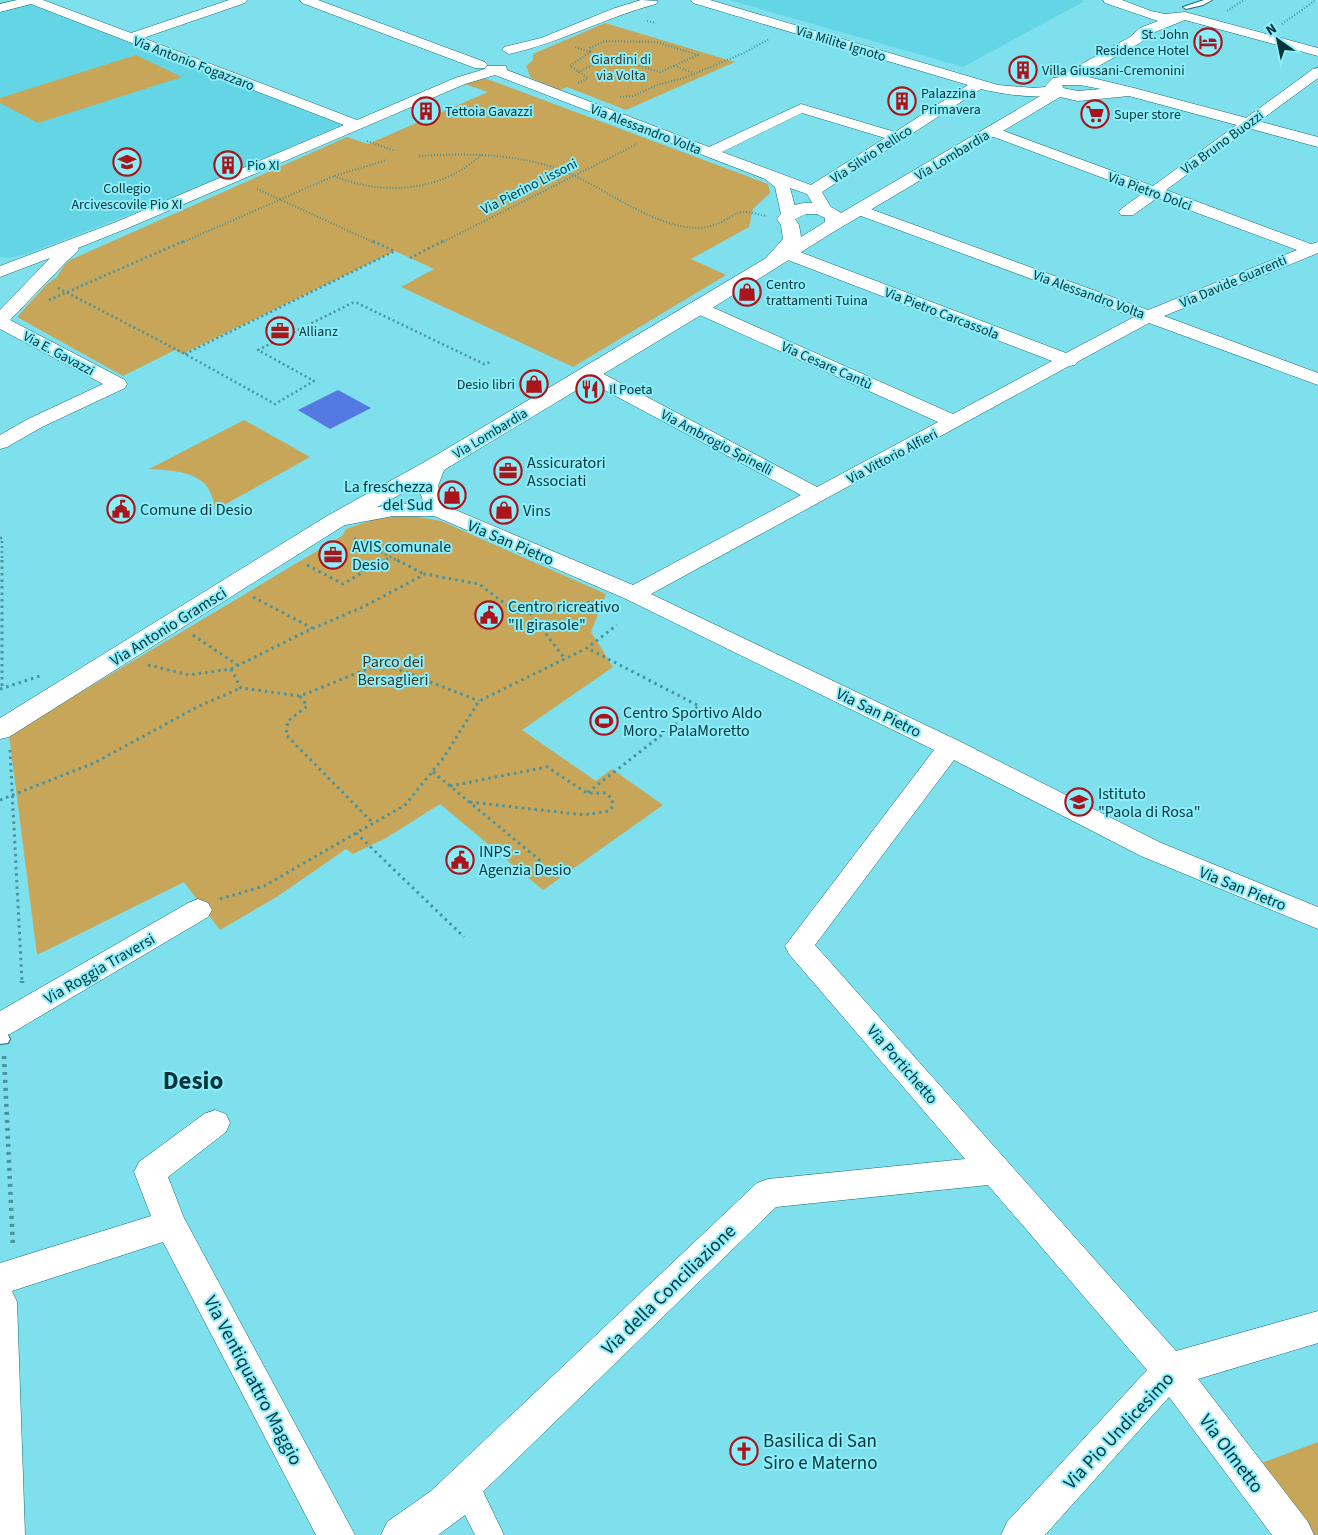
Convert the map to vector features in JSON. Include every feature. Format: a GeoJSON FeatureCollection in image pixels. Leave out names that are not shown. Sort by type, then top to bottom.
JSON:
{"type":"FeatureCollection","features":[{"type":"Feature","properties":{"kind":"street"},"geometry":{"type":"LineString","coordinates":[[0,8],[32,0]]}},
{"type":"Feature","properties":{"kind":"street","name":"Via Antonio Fogazzaro"},"geometry":{"type":"LineString","coordinates":[[32,0],[357,125]]}},
{"type":"Feature","properties":{"kind":"street"},"geometry":{"type":"LineString","coordinates":[[130,38],[241,0]]}},
{"type":"Feature","properties":{"kind":"street","name":"Via Alessandro Volta"},"geometry":{"type":"LineString","coordinates":[[306,0],[446,53],[489,62],[521,62],[658,134],[813,192]]}},
{"type":"Feature","properties":{"kind":"street"},"geometry":{"type":"LineString","coordinates":[[619,11],[636,0]]}},
{"type":"Feature","properties":{"kind":"street"},"geometry":{"type":"LineString","coordinates":[[0,272],[122,225],[469,77],[489,62],[521,62],[549,40],[619,11],[654,0]]}},
{"type":"Feature","properties":{"kind":"street","name":"Via Milite Ignoto"},"geometry":{"type":"LineString","coordinates":[[683,0],[700,1],[997,89],[1015,92],[1034,92],[1058,86]]}},
{"type":"Feature","properties":{"kind":"street"},"geometry":{"type":"LineString","coordinates":[[1111,1],[1144,9],[1180,11],[1318,52]]}},
{"type":"Feature","properties":{"kind":"street"},"geometry":{"type":"LineString","coordinates":[[1144,9],[1145,31]]}},
{"type":"Feature","properties":{"kind":"street","name":"Via Lombardia"},"geometry":{"type":"LineString","coordinates":[[330,524],[436,465],[699,308],[778,258],[828,221],[863,208],[1037,104],[1058,86],[1180,11]]}},
{"type":"Feature","properties":{"kind":"street","name":"Via Lombardia"},"geometry":{"type":"LineString","coordinates":[[1037,104],[1078,96],[1090,86],[1105,58]]}},
{"type":"Feature","properties":{"kind":"street","name":"Via Bruno Buozzi"},"geometry":{"type":"LineString","coordinates":[[1127,212],[1318,72]]}},
{"type":"Feature","properties":{"kind":"street","name":"Via Silvio Pellico"},"geometry":{"type":"LineString","coordinates":[[813,192],[979,84]]}},
{"type":"Feature","properties":{"kind":"street"},"geometry":{"type":"LineString","coordinates":[[1058,86],[1090,86],[1129,90],[1318,142]]}},
{"type":"Feature","properties":{"kind":"street"},"geometry":{"type":"LineString","coordinates":[[1058,86],[1078,96]]}},
{"type":"Feature","properties":{"kind":"street"},"geometry":{"type":"LineString","coordinates":[[709,153],[801,108],[898,137]]}},
{"type":"Feature","properties":{"kind":"street","name":"Via Pietro Dolci"},"geometry":{"type":"LineString","coordinates":[[991,131],[1154,192],[1314,248]]}},
{"type":"Feature","properties":{"kind":"street"},"geometry":{"type":"LineString","coordinates":[[770,175],[782,185],[789,219],[810,231],[828,221],[813,192]]}},
{"type":"Feature","properties":{"kind":"street","name":"Via Alessandro Volta"},"geometry":{"type":"LineString","coordinates":[[863,208],[1318,379]]}},
{"type":"Feature","properties":{"kind":"street","name":"Via Lombardia"},"geometry":{"type":"LineString","coordinates":[[778,258],[792,240],[789,219]]}},
{"type":"Feature","properties":{"kind":"street"},"geometry":{"type":"LineString","coordinates":[[4,317],[61,257],[122,225]]}},
{"type":"Feature","properties":{"kind":"street","name":"Via Davide Guarenti"},"geometry":{"type":"LineString","coordinates":[[1149,316],[1314,248]]}},
{"type":"Feature","properties":{"kind":"street","name":"Via Pietro Carcassola"},"geometry":{"type":"LineString","coordinates":[[778,258],[1069,361]]}},
{"type":"Feature","properties":{"kind":"street"},"geometry":{"type":"LineString","coordinates":[[0,282],[11,298],[4,317]]}},
{"type":"Feature","properties":{"kind":"street","name":"Via Cesare Cantù"},"geometry":{"type":"LineString","coordinates":[[699,308],[955,422]]}},
{"type":"Feature","properties":{"kind":"street","name":"Via Vittorio Alfieri"},"geometry":{"type":"LineString","coordinates":[[634,594],[1069,361],[1149,316]]}},
{"type":"Feature","properties":{"kind":"street","name":"Via E. Gavazzi"},"geometry":{"type":"LineString","coordinates":[[0,442],[35,423],[118,384],[4,317]]}},
{"type":"Feature","properties":{"kind":"street","name":"Via Ambrogio Spinelli"},"geometry":{"type":"LineString","coordinates":[[589,374],[818,496]]}},
{"type":"Feature","properties":{"kind":"street"},"geometry":{"type":"LineString","coordinates":[[436,465],[428,486],[437,510]]}},
{"type":"Feature","properties":{"kind":"street","name":"Via San Pietro"},"geometry":{"type":"LineString","coordinates":[[330,524],[394,510],[437,510],[634,594],[950,747],[1150,849],[1318,918]]}},
{"type":"Feature","properties":{"kind":"street","name":"Via Antonio Gramsci"},"geometry":{"type":"LineString","coordinates":[[5,737],[119,657],[330,524]]}},
{"type":"Feature","properties":{"kind":"street","name":"Via Portichetto"},"geometry":{"type":"LineString","coordinates":[[950,747],[799,946],[1170,1370]]}},
{"type":"Feature","properties":{"kind":"street","name":"Via Roggia Traversi"},"geometry":{"type":"LineString","coordinates":[[7,1028],[198,910]]}},
{"type":"Feature","properties":{"kind":"street","name":"Via Ventiquattro Maggio"},"geometry":{"type":"LineString","coordinates":[[215,1123],[150,1172],[172,1225],[336,1535]]}},
{"type":"Feature","properties":{"kind":"street","name":"Via della Conciliazione"},"geometry":{"type":"LineString","coordinates":[[400,1535],[444,1504],[768,1193],[994,1170]]}},
{"type":"Feature","properties":{"kind":"street"},"geometry":{"type":"LineString","coordinates":[[0,1279],[172,1225]]}},
{"type":"Feature","properties":{"kind":"street"},"geometry":{"type":"LineString","coordinates":[[0,1302],[6,1535]]}},
{"type":"Feature","properties":{"kind":"street","name":"Via Pio Undicesimo"},"geometry":{"type":"LineString","coordinates":[[1020,1535],[1170,1370],[1318,1326]]}},
{"type":"Feature","properties":{"kind":"street","name":"Via Olmetto"},"geometry":{"type":"LineString","coordinates":[[1170,1370],[1295,1535]]}},
{"type":"Feature","properties":{"kind":"street"},"geometry":{"type":"LineString","coordinates":[[414,1535],[470,1495],[490,1535]]}},
{"type":"Feature","properties":{"kind":"lane"},"geometry":{"type":"LineString","coordinates":[[1180,11],[1209,0]]}},
{"type":"Feature","properties":{"kind":"path"},"geometry":{"type":"LineString","coordinates":[[1276,28],[1316,0]]}},
{"type":"Feature","properties":{"kind":"path"},"geometry":{"type":"LineString","coordinates":[[614,98],[633,96],[660,84],[694,73],[744,53],[775,34]]}},
{"type":"Feature","properties":{"kind":"path"},"geometry":{"type":"LineString","coordinates":[[549,40],[590,52]]}},
{"type":"Feature","properties":{"kind":"path"},"geometry":{"type":"LineString","coordinates":[[578,72],[612,57],[660,72],[698,55],[657,42],[612,41],[592,45],[590,52],[570,66],[578,72],[588,78],[572,85],[580,88]]}},
{"type":"Feature","properties":{"kind":"path"},"geometry":{"type":"LineString","coordinates":[[673,66],[694,73]]}},
{"type":"Feature","properties":{"kind":"path","name":"Via Pierino Lissoni"},"geometry":{"type":"LineString","coordinates":[[410,258],[572,175],[658,134]]}},
{"type":"Feature","properties":{"kind":"path"},"geometry":{"type":"LineString","coordinates":[[419,156],[445,153],[514,157],[572,175],[639,210],[680,226],[705,229],[715,226],[740,212],[789,219]]}},
{"type":"Feature","properties":{"kind":"path"},"geometry":{"type":"LineString","coordinates":[[334,176],[352,184],[366,186],[420,185],[450,177],[464,170],[475,162],[481,154]]}},
{"type":"Feature","properties":{"kind":"path"},"geometry":{"type":"LineString","coordinates":[[387,160],[334,176],[66,292],[185,354],[274,404],[314,381],[258,350],[354,303],[484,364],[491,362]]}},
{"type":"Feature","properties":{"kind":"path"},"geometry":{"type":"LineString","coordinates":[[185,354],[395,251],[280,199]]}},
{"type":"Feature","properties":{"kind":"path"},"geometry":{"type":"LineString","coordinates":[[330,524],[342,536],[352,537],[425,574],[478,584],[516,612],[530,613],[634,594]]}},
{"type":"Feature","properties":{"kind":"path"},"geometry":{"type":"LineString","coordinates":[[0,538],[2,538],[2,688]]}},
{"type":"Feature","properties":{"kind":"path"},"geometry":{"type":"LineString","coordinates":[[314,560],[307,565],[343,584],[390,557]]}},
{"type":"Feature","properties":{"kind":"path"},"geometry":{"type":"LineString","coordinates":[[119,657],[189,675],[231,669],[313,628],[365,606],[425,574]]}},
{"type":"Feature","properties":{"kind":"path"},"geometry":{"type":"LineString","coordinates":[[246,594],[313,628]]}},
{"type":"Feature","properties":{"kind":"path"},"geometry":{"type":"LineString","coordinates":[[530,613],[565,659]]}},
{"type":"Feature","properties":{"kind":"path"},"geometry":{"type":"LineString","coordinates":[[198,910],[224,897],[264,886],[405,804],[433,772],[479,701],[587,648],[617,625]]}},
{"type":"Feature","properties":{"kind":"path"},"geometry":{"type":"LineString","coordinates":[[188,632],[239,666]]}},
{"type":"Feature","properties":{"kind":"path"},"geometry":{"type":"LineString","coordinates":[[587,648],[699,706],[588,793]]}},
{"type":"Feature","properties":{"kind":"path"},"geometry":{"type":"LineString","coordinates":[[0,800],[94,763],[199,706],[241,688],[300,696],[382,663],[479,701]]}},
{"type":"Feature","properties":{"kind":"path"},"geometry":{"type":"LineString","coordinates":[[231,669],[241,688]]}},
{"type":"Feature","properties":{"kind":"path"},"geometry":{"type":"LineString","coordinates":[[300,696],[307,706],[288,721],[286,735],[373,823]]}},
{"type":"Feature","properties":{"kind":"path"},"geometry":{"type":"LineString","coordinates":[[5,737],[12,795],[7,1028]]}},
{"type":"Feature","properties":{"kind":"path"},"geometry":{"type":"LineString","coordinates":[[450,786],[547,767],[588,793],[606,793],[612,799],[613,806],[609,811],[584,815],[470,802]]}},
{"type":"Feature","properties":{"kind":"path"},"geometry":{"type":"LineString","coordinates":[[433,772],[543,863]]}},
{"type":"Feature","properties":{"kind":"path"},"geometry":{"type":"LineString","coordinates":[[356,833],[464,937]]}},
{"type":"Feature","properties":{"kind":"shaded area"},"geometry":{"type":"Polygon","coordinates":[[[729,0],[1080,0],[1085,1],[963,67],[729,0]]]}},
{"type":"Feature","properties":{"kind":"shaded area","name":"Collegio Arcivescovile Pio XI"},"geometry":{"type":"Polygon","coordinates":[[[28,3],[344,124],[165,201],[24,255],[8,258],[0,257],[0,11],[28,3]]]}},
{"type":"Feature","properties":{"kind":"green space","name":"Giardini di via Volta"},"geometry":{"type":"Polygon","coordinates":[[[605,23],[735,62],[626,110],[567,87],[560,90],[531,78],[526,66],[533,60],[533,54],[605,23]]]}},
{"type":"Feature","properties":{"kind":"green space"},"geometry":{"type":"Polygon","coordinates":[[[136,55],[182,77],[38,123],[0,103],[0,98],[136,55]]]}},
{"type":"Feature","properties":{"kind":"green space"},"geometry":{"type":"Polygon","coordinates":[[[487,79],[768,184],[770,193],[753,209],[749,227],[691,259],[726,275],[573,367],[401,287],[434,269],[395,251],[182,354],[175,350],[123,376],[17,317],[46,285],[57,277],[65,264],[70,260],[347,137],[368,144],[488,92],[462,83],[487,79]]]}},
{"type":"Feature","properties":{"kind":"green space"},"geometry":{"type":"Polygon","coordinates":[[[244,420],[310,457],[215,510],[213,497],[208,488],[193,476],[172,471],[149,469],[244,420]]]}},
{"type":"Feature","properties":{"kind":"green space","name":"Parco dei Bersaglieri"},"geometry":{"type":"Polygon","coordinates":[[[399,516],[441,521],[606,594],[591,632],[613,667],[522,730],[596,781],[612,769],[663,805],[543,890],[440,804],[386,838],[353,854],[346,849],[278,896],[220,930],[184,882],[37,955],[9,735],[342,536],[346,529],[372,520],[399,516]]]}},
{"type":"Feature","properties":{"kind":"green space"},"geometry":{"type":"Polygon","coordinates":[[[1318,1442],[1318,1535],[1313,1535],[1259,1464],[1318,1442]]]}},
{"type":"Feature","properties":{"kind":"water"},"geometry":{"type":"Polygon","coordinates":[[[338,390],[371,408],[330,429],[298,410],[338,390]]]}},
{"type":"Feature","properties":{"kind":"place","name":"St. John Residence Hotel"},"geometry":{"type":"Point","coordinates":[1208,42]}},
{"type":"Feature","properties":{"kind":"place","name":"Villa Giussani-Cremonini"},"geometry":{"type":"Point","coordinates":[1023,70]}},
{"type":"Feature","properties":{"kind":"place","name":"Palazzina Primavera"},"geometry":{"type":"Point","coordinates":[902,101]}},
{"type":"Feature","properties":{"kind":"place","name":"Tettoia Gavazzi"},"geometry":{"type":"Point","coordinates":[426,111]}},
{"type":"Feature","properties":{"kind":"place","name":"Super store"},"geometry":{"type":"Point","coordinates":[1095,114]}},
{"type":"Feature","properties":{"kind":"place","name":"Collegio Arcivescovile Pio XI"},"geometry":{"type":"Point","coordinates":[127,162]}},
{"type":"Feature","properties":{"kind":"place","name":"Pio XI"},"geometry":{"type":"Point","coordinates":[228,165]}},
{"type":"Feature","properties":{"kind":"place","name":"Centro trattamenti Tuina"},"geometry":{"type":"Point","coordinates":[747,292]}},
{"type":"Feature","properties":{"kind":"place","name":"Allianz"},"geometry":{"type":"Point","coordinates":[280,331]}},
{"type":"Feature","properties":{"kind":"place","name":"Desio libri"},"geometry":{"type":"Point","coordinates":[534,384]}},
{"type":"Feature","properties":{"kind":"place","name":"Il Poeta"},"geometry":{"type":"Point","coordinates":[590,389]}},
{"type":"Feature","properties":{"kind":"place","name":"Assicuratori Associati"},"geometry":{"type":"Point","coordinates":[508,471]}},
{"type":"Feature","properties":{"kind":"place","name":"La freschezza del Sud"},"geometry":{"type":"Point","coordinates":[452,495]}},
{"type":"Feature","properties":{"kind":"place","name":"Comune di Desio"},"geometry":{"type":"Point","coordinates":[121,509]}},
{"type":"Feature","properties":{"kind":"place","name":"Vins"},"geometry":{"type":"Point","coordinates":[504,510]}},
{"type":"Feature","properties":{"kind":"place","name":"AVIS comunale Desio"},"geometry":{"type":"Point","coordinates":[333,555]}},
{"type":"Feature","properties":{"kind":"place","name":"Centro ricreativo \"Il girasole\""},"geometry":{"type":"Point","coordinates":[489,615]}},
{"type":"Feature","properties":{"kind":"place","name":"Centro Sportivo Aldo Moro - PalaMoretto"},"geometry":{"type":"Point","coordinates":[604,721]}},
{"type":"Feature","properties":{"kind":"place","name":"Istituto \"Paola di Rosa\""},"geometry":{"type":"Point","coordinates":[1079,802]}},
{"type":"Feature","properties":{"kind":"place","name":"INPS - Agenzia Desio"},"geometry":{"type":"Point","coordinates":[460,860]}},
{"type":"Feature","properties":{"kind":"place","name":"Basilica di San Siro e Materno"},"geometry":{"type":"Point","coordinates":[744,1451]}},
{"type":"Feature","properties":{"kind":"district","name":"Desio"},"geometry":{"type":"Point","coordinates":[193,1080]}}]}
